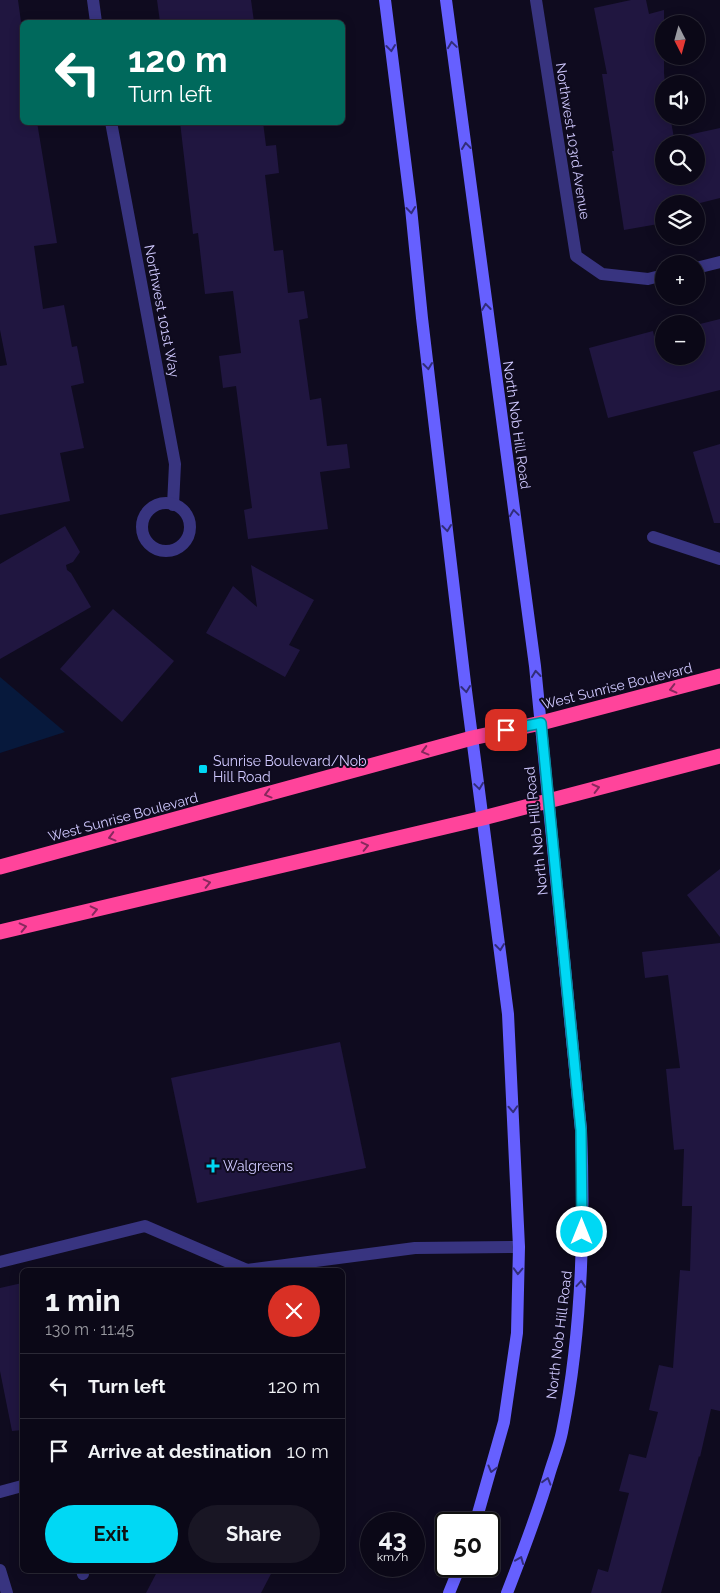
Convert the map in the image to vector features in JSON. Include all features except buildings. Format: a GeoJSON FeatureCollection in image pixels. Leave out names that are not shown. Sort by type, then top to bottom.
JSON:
{"type":"FeatureCollection","features":[{"type":"Feature","properties":{"kind":"highway","name":"West Sunrise Boulevard"},"geometry":{"type":"LineString","coordinates":[[0,868],[472,738],[541,723],[720,676]]}},
{"type":"Feature","properties":{"kind":"highway"},"geometry":{"type":"LineString","coordinates":[[0,932],[483,818],[720,756]]}},
{"type":"Feature","properties":{"kind":"main road"},"geometry":{"type":"LineString","coordinates":[[385,0],[472,738],[508,1014],[519,1247],[516,1333],[504,1422],[478,1512]]}},
{"type":"Feature","properties":{"kind":"main road","name":"North Nob Hill Road"},"geometry":{"type":"LineString","coordinates":[[446,0],[535,666],[581,1130],[582,1266],[577,1333],[562,1434],[533,1528],[507,1593]]}},
{"type":"Feature","properties":{"kind":"main road"},"geometry":{"type":"LineString","coordinates":[[449,1593],[456,1577]]}},
{"type":"Feature","properties":{"kind":"street"},"geometry":{"type":"LineString","coordinates":[[93,0],[96,20]]}},
{"type":"Feature","properties":{"kind":"street","name":"Northwest 103rd Avenue"},"geometry":{"type":"LineString","coordinates":[[536,0],[576,256],[602,274],[648,279],[655,277]]}},
{"type":"Feature","properties":{"kind":"street","name":"Northwest 101st Way"},"geometry":{"type":"LineString","coordinates":[[112,125],[175,464],[173,505]]}},
{"type":"Feature","properties":{"kind":"street"},"geometry":{"type":"LineString","coordinates":[[705,266],[720,262]]}},
{"type":"Feature","properties":{"kind":"street"},"geometry":{"type":"LineString","coordinates":[[652,537],[720,559]]}},
{"type":"Feature","properties":{"kind":"street"},"geometry":{"type":"LineString","coordinates":[[0,1262],[145,1226],[242,1268]]}},
{"type":"Feature","properties":{"kind":"street"},"geometry":{"type":"LineString","coordinates":[[262,1268],[415,1248],[519,1247]]}},
{"type":"Feature","properties":{"kind":"street"},"geometry":{"type":"LineString","coordinates":[[0,1492],[20,1487]]}},
{"type":"Feature","properties":{"kind":"street"},"geometry":{"type":"LineString","coordinates":[[0,1570],[7,1593]]}},
{"type":"Feature","properties":{"kind":"water"},"geometry":{"type":"Polygon","coordinates":[[[0,677],[65,732],[0,753],[0,677]]]}},
{"type":"Feature","properties":{"kind":"place","name":"Sunrise Boulevard/Nob Hill Road"},"geometry":{"type":"Point","coordinates":[203,769]}},
{"type":"Feature","properties":{"kind":"place","name":"Walgreens"},"geometry":{"type":"Point","coordinates":[213,1166]}},
{"type":"Feature","properties":{"kind":"route"},"geometry":{"type":"LineString","coordinates":[[506,730],[541,723],[581,1130],[582,1232]]}}]}
